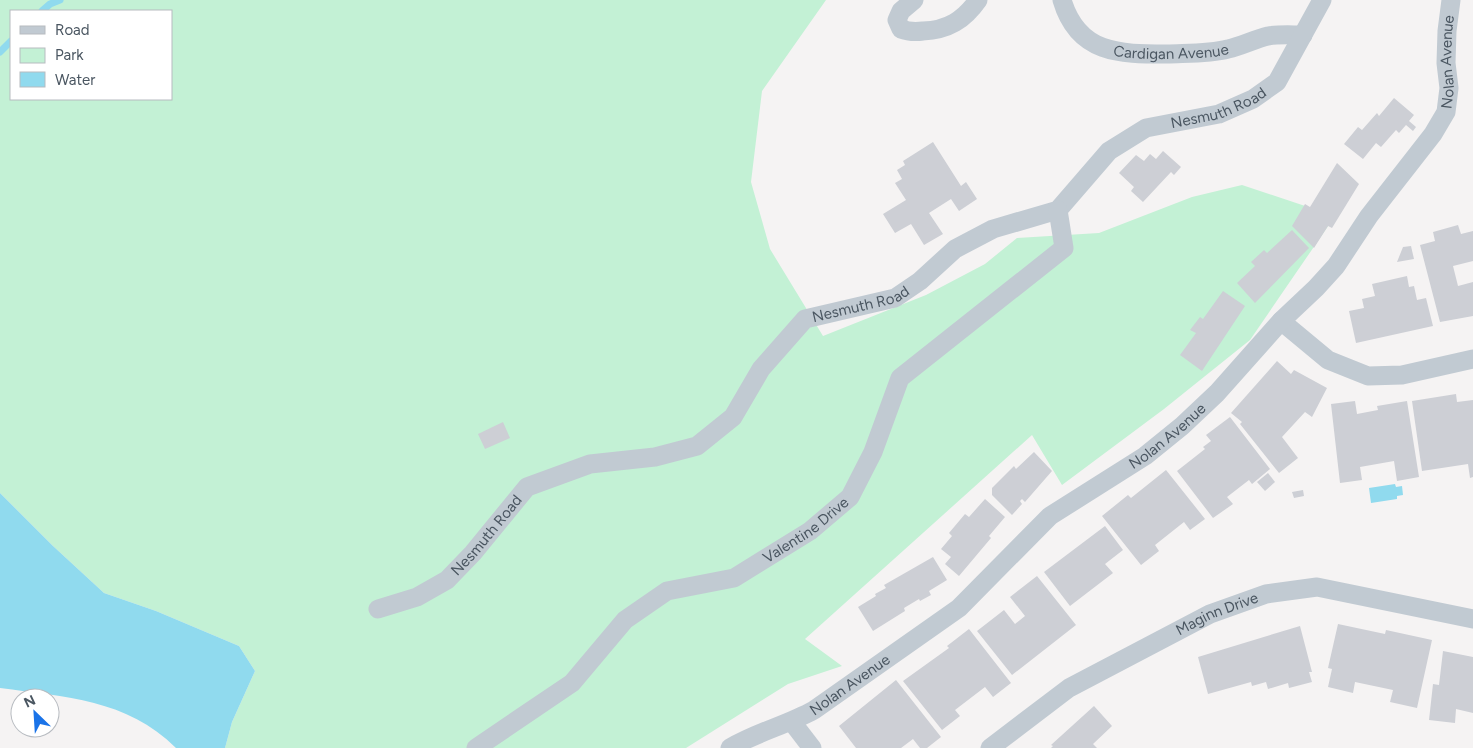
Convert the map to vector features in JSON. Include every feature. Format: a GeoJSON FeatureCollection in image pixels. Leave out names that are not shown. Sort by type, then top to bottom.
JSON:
{"type":"FeatureCollection","features":[{"type":"Feature","properties":{"kind":"street"},"geometry":{"type":"LineString","coordinates":[[914,0],[901,11],[897,20],[901,29],[908,32],[940,30],[956,24],[970,11],[978,0]]}},
{"type":"Feature","properties":{"kind":"street","name":"Cardigan Avenue"},"geometry":{"type":"LineString","coordinates":[[1062,0],[1067,16],[1075,29],[1089,41],[1110,51],[1129,54],[1177,54],[1227,49],[1269,36],[1303,34]]}},
{"type":"Feature","properties":{"kind":"street"},"geometry":{"type":"LineString","coordinates":[[1303,34],[1322,0]]}},
{"type":"Feature","properties":{"kind":"street","name":"Nolan Avenue"},"geometry":{"type":"LineString","coordinates":[[730,748],[763,732],[792,722],[835,697],[959,608],[1050,516],[1145,456],[1182,426],[1217,393],[1281,321],[1336,266],[1369,216],[1433,134],[1446,112],[1449,88],[1446,63],[1446,31],[1451,0]]}},
{"type":"Feature","properties":{"kind":"street","name":"Nesmuth Road"},"geometry":{"type":"LineString","coordinates":[[378,609],[417,597],[447,580],[473,553],[527,487],[590,464],[654,457],[697,446],[733,417],[761,369],[805,319],[895,298],[920,280],[955,249],[993,229],[1058,210],[1110,151],[1146,128],[1219,114],[1253,99],[1277,82],[1303,34]]}},
{"type":"Feature","properties":{"kind":"street","name":"Valentine Drive"},"geometry":{"type":"LineString","coordinates":[[476,748],[572,683],[625,620],[667,591],[734,578],[810,531],[850,498],[873,452],[900,378],[1064,248],[1058,210]]}},
{"type":"Feature","properties":{"kind":"street"},"geometry":{"type":"LineString","coordinates":[[1281,321],[1328,360],[1368,376],[1402,375],[1473,359]]}},
{"type":"Feature","properties":{"kind":"street","name":"Maginn Drive"},"geometry":{"type":"LineString","coordinates":[[990,748],[1069,688],[1210,614],[1266,594],[1317,587],[1473,619]]}},
{"type":"Feature","properties":{"kind":"street"},"geometry":{"type":"LineString","coordinates":[[792,722],[812,748]]}},
{"type":"Feature","properties":{"kind":"green space"},"geometry":{"type":"Polygon","coordinates":[[[0,0],[826,0],[762,91],[751,182],[770,249],[823,336],[926,295],[985,264],[1017,238],[1099,233],[1192,197],[1242,185],[1335,216],[1250,340],[1164,409],[1062,485],[1032,435],[805,639],[842,666],[788,684],[686,748],[225,748],[232,722],[255,671],[239,646],[156,611],[104,593],[0,493],[0,0]]]}},
{"type":"Feature","properties":{"kind":"water"},"geometry":{"type":"Polygon","coordinates":[[[1395,484],[1396,487],[1402,486],[1403,495],[1397,496],[1397,499],[1371,503],[1369,488],[1395,484]]]}},
{"type":"Feature","properties":{"kind":"water"},"geometry":{"type":"Polygon","coordinates":[[[0,493],[104,593],[156,611],[239,646],[255,671],[232,722],[225,748],[176,748],[157,732],[137,719],[94,703],[60,696],[60,688],[0,688],[0,493]]]}},
{"type":"Feature","properties":{"kind":"building"},"geometry":{"type":"Polygon","coordinates":[[[1394,98],[1414,115],[1409,121],[1416,127],[1413,131],[1406,125],[1399,133],[1396,130],[1381,147],[1376,143],[1363,159],[1344,144],[1358,127],[1362,130],[1377,113],[1379,116],[1394,98]]]}},
{"type":"Feature","properties":{"kind":"building"},"geometry":{"type":"Polygon","coordinates":[[[933,142],[961,186],[966,182],[977,199],[959,211],[951,199],[929,213],[943,234],[924,245],[911,224],[895,233],[883,214],[906,200],[895,183],[902,179],[897,170],[905,165],[903,161],[933,142]]]}},
{"type":"Feature","properties":{"kind":"building"},"geometry":{"type":"Polygon","coordinates":[[[1163,151],[1181,167],[1174,175],[1171,172],[1143,202],[1131,191],[1134,187],[1119,173],[1136,155],[1144,161],[1150,154],[1156,159],[1163,151]]]}},
{"type":"Feature","properties":{"kind":"building"},"geometry":{"type":"Polygon","coordinates":[[[1337,163],[1359,184],[1332,228],[1328,226],[1314,248],[1292,226],[1305,204],[1310,207],[1337,163]]]}},
{"type":"Feature","properties":{"kind":"building"},"geometry":{"type":"Polygon","coordinates":[[[1458,225],[1461,234],[1473,231],[1473,261],[1453,266],[1458,286],[1473,282],[1473,316],[1440,322],[1420,245],[1435,241],[1433,232],[1458,225]]]}},
{"type":"Feature","properties":{"kind":"building"},"geometry":{"type":"Polygon","coordinates":[[[1292,230],[1309,248],[1255,303],[1237,283],[1255,266],[1251,262],[1264,250],[1267,253],[1292,230]]]}},
{"type":"Feature","properties":{"kind":"building"},"geometry":{"type":"Polygon","coordinates":[[[1411,246],[1414,259],[1397,262],[1403,247],[1411,246]]]}},
{"type":"Feature","properties":{"kind":"building"},"geometry":{"type":"Polygon","coordinates":[[[1407,276],[1409,287],[1414,286],[1417,300],[1426,298],[1433,326],[1356,343],[1349,311],[1364,308],[1362,299],[1375,296],[1372,284],[1407,276]]]}},
{"type":"Feature","properties":{"kind":"building"},"geometry":{"type":"Polygon","coordinates":[[[1223,291],[1245,306],[1202,371],[1180,355],[1196,333],[1190,330],[1200,317],[1203,319],[1223,291]]]}},
{"type":"Feature","properties":{"kind":"building"},"geometry":{"type":"Polygon","coordinates":[[[1277,361],[1291,374],[1294,370],[1327,388],[1312,417],[1305,412],[1282,437],[1298,458],[1279,473],[1240,424],[1242,422],[1231,413],[1277,361]]]}},
{"type":"Feature","properties":{"kind":"building"},"geometry":{"type":"Polygon","coordinates":[[[1456,394],[1457,402],[1473,400],[1473,477],[1470,478],[1468,464],[1422,471],[1412,401],[1456,394]]]}},
{"type":"Feature","properties":{"kind":"building"},"geometry":{"type":"Polygon","coordinates":[[[1355,401],[1357,414],[1378,410],[1377,406],[1407,401],[1419,477],[1397,481],[1394,461],[1360,467],[1362,480],[1340,483],[1331,404],[1355,401]]]}},
{"type":"Feature","properties":{"kind":"building"},"geometry":{"type":"Polygon","coordinates":[[[1230,417],[1270,469],[1252,484],[1249,480],[1227,497],[1233,504],[1213,518],[1177,471],[1205,449],[1203,447],[1211,441],[1206,435],[1230,417]]]}},
{"type":"Feature","properties":{"kind":"building"},"geometry":{"type":"Polygon","coordinates":[[[503,422],[510,438],[485,449],[478,434],[503,422]]]}},
{"type":"Feature","properties":{"kind":"building"},"geometry":{"type":"Polygon","coordinates":[[[1034,452],[1052,471],[1025,502],[1022,499],[1020,501],[1022,504],[1012,515],[992,495],[992,488],[1014,466],[1016,469],[1034,452]]]}},
{"type":"Feature","properties":{"kind":"building"},"geometry":{"type":"Polygon","coordinates":[[[1166,470],[1205,519],[1190,530],[1184,522],[1155,545],[1159,551],[1141,565],[1102,516],[1128,495],[1131,498],[1166,470]]]}},
{"type":"Feature","properties":{"kind":"building"},"geometry":{"type":"Polygon","coordinates":[[[1268,473],[1275,482],[1265,491],[1257,482],[1268,473]]]}},
{"type":"Feature","properties":{"kind":"building"},"geometry":{"type":"Polygon","coordinates":[[[1303,490],[1304,496],[1294,498],[1292,492],[1303,490]]]}},
{"type":"Feature","properties":{"kind":"building"},"geometry":{"type":"Polygon","coordinates":[[[985,499],[1005,517],[989,536],[991,538],[959,576],[945,564],[951,557],[941,549],[952,536],[949,533],[965,514],[969,517],[985,499]]]}},
{"type":"Feature","properties":{"kind":"building"},"geometry":{"type":"Polygon","coordinates":[[[1105,526],[1123,550],[1105,564],[1113,573],[1070,606],[1044,572],[1105,526]]]}},
{"type":"Feature","properties":{"kind":"building"},"geometry":{"type":"Polygon","coordinates":[[[933,557],[947,580],[929,591],[931,595],[920,601],[919,599],[904,608],[905,611],[873,631],[858,607],[886,588],[884,585],[933,557]]]}},
{"type":"Feature","properties":{"kind":"building"},"geometry":{"type":"Polygon","coordinates":[[[1037,576],[1076,625],[1012,675],[977,631],[1004,610],[1015,624],[1025,616],[1010,597],[1037,576]]]}},
{"type":"Feature","properties":{"kind":"building"},"geometry":{"type":"Polygon","coordinates":[[[1338,624],[1385,634],[1386,630],[1432,640],[1417,708],[1390,702],[1393,690],[1355,682],[1353,693],[1328,687],[1332,669],[1328,668],[1338,624]]]}},
{"type":"Feature","properties":{"kind":"building"},"geometry":{"type":"Polygon","coordinates":[[[1300,626],[1312,672],[1309,672],[1312,682],[1289,688],[1288,683],[1268,689],[1266,682],[1252,686],[1251,682],[1208,694],[1198,657],[1300,626]]]}},
{"type":"Feature","properties":{"kind":"building"},"geometry":{"type":"Polygon","coordinates":[[[969,629],[1011,683],[993,697],[985,687],[955,710],[960,716],[942,730],[903,681],[949,648],[947,646],[969,629]]]}},
{"type":"Feature","properties":{"kind":"building"},"geometry":{"type":"Polygon","coordinates":[[[1443,651],[1473,657],[1473,713],[1456,709],[1455,723],[1429,720],[1433,684],[1439,685],[1443,651]]]}},
{"type":"Feature","properties":{"kind":"building"},"geometry":{"type":"Polygon","coordinates":[[[896,680],[941,737],[927,748],[920,748],[913,739],[901,748],[856,748],[839,726],[896,680]]]}},
{"type":"Feature","properties":{"kind":"building"},"geometry":{"type":"Polygon","coordinates":[[[1094,706],[1112,726],[1093,744],[1097,748],[1051,748],[1053,746],[1051,745],[1094,706]]]}},
{"type":"Feature","properties":{"kind":"waterway"},"geometry":{"type":"LineString","coordinates":[[43,10],[50,4],[60,0]]}},
{"type":"Feature","properties":{"kind":"waterway"},"geometry":{"type":"LineString","coordinates":[[0,52],[10,42]]}}]}
